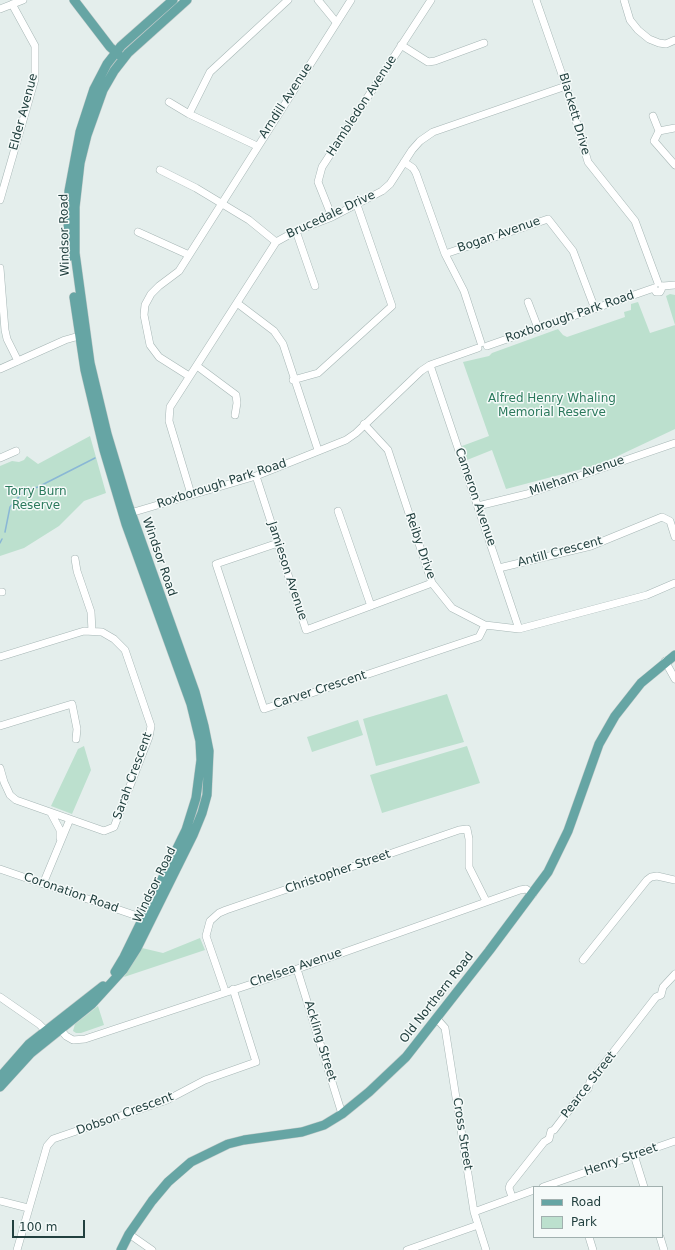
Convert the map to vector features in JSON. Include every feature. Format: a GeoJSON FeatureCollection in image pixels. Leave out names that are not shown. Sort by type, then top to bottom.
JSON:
{"type":"FeatureCollection","features":[{"type":"Feature","properties":{"kind":"main road"},"geometry":{"type":"LineString","coordinates":[[74,0],[115,52],[123,59]]}},
{"type":"Feature","properties":{"kind":"main road","name":"Windsor Road"},"geometry":{"type":"LineString","coordinates":[[0,1077],[14,1060],[46,1031],[58,1026],[92,1004],[116,979],[134,953],[146,919],[202,813],[207,795],[209,751],[195,692],[127,513],[95,418],[79,336],[68,235],[70,191],[80,132],[89,102],[99,78],[115,52],[173,0]]}},
{"type":"Feature","properties":{"kind":"main road","name":"Windsor Road"},"geometry":{"type":"LineString","coordinates":[[127,513],[90,363],[76,264],[74,224],[76,190],[80,163],[87,135],[103,90],[123,59],[187,0]]}},
{"type":"Feature","properties":{"kind":"main road","name":"Old Northern Road"},"geometry":{"type":"LineString","coordinates":[[121,1250],[129,1234],[144,1211],[168,1182],[186,1165],[202,1155],[228,1144],[244,1140],[315,1129],[342,1114],[406,1057],[533,894],[548,872],[562,845],[604,734],[615,716],[635,690],[665,661],[675,655]]}},
{"type":"Feature","properties":{"kind":"main road","name":"Windsor Road"},"geometry":{"type":"LineString","coordinates":[[0,1087],[58,1026]]}},
{"type":"Feature","properties":{"kind":"street"},"geometry":{"type":"LineString","coordinates":[[0,9],[23,0]]}},
{"type":"Feature","properties":{"kind":"street"},"geometry":{"type":"LineString","coordinates":[[189,114],[210,72],[288,0]]}},
{"type":"Feature","properties":{"kind":"street"},"geometry":{"type":"LineString","coordinates":[[318,0],[336,22]]}},
{"type":"Feature","properties":{"kind":"street","name":"Arndill Avenue"},"geometry":{"type":"LineString","coordinates":[[189,376],[159,357],[150,345],[144,315],[145,305],[151,294],[179,271],[351,0]]}},
{"type":"Feature","properties":{"kind":"street","name":"Hambledon Avenue"},"geometry":{"type":"LineString","coordinates":[[332,217],[318,182],[322,167],[431,0]]}},
{"type":"Feature","properties":{"kind":"street","name":"Blackett Drive"},"geometry":{"type":"LineString","coordinates":[[536,0],[566,86],[588,162],[635,221],[658,286]]}},
{"type":"Feature","properties":{"kind":"street"},"geometry":{"type":"LineString","coordinates":[[624,0],[630,20],[638,30],[649,39],[666,44],[675,40]]}},
{"type":"Feature","properties":{"kind":"street","name":"Elder Avenue"},"geometry":{"type":"LineString","coordinates":[[0,200],[35,79],[36,68],[35,46],[12,4]]}},
{"type":"Feature","properties":{"kind":"street"},"geometry":{"type":"LineString","coordinates":[[401,45],[428,62],[435,61],[484,43]]}},
{"type":"Feature","properties":{"kind":"street","name":"Brucedale Drive"},"geometry":{"type":"LineString","coordinates":[[191,494],[169,416],[170,407],[276,242],[296,231],[332,217],[386,187],[420,141],[433,132],[566,86]]}},
{"type":"Feature","properties":{"kind":"street"},"geometry":{"type":"LineString","coordinates":[[169,102],[189,114],[257,146]]}},
{"type":"Feature","properties":{"kind":"street"},"geometry":{"type":"LineString","coordinates":[[653,116],[659,131],[654,141],[675,165]]}},
{"type":"Feature","properties":{"kind":"street"},"geometry":{"type":"LineString","coordinates":[[659,131],[675,128]]}},
{"type":"Feature","properties":{"kind":"street"},"geometry":{"type":"LineString","coordinates":[[404,162],[413,168],[416,173],[445,254],[464,291],[482,346]]}},
{"type":"Feature","properties":{"kind":"street"},"geometry":{"type":"LineString","coordinates":[[160,170],[222,202],[249,220],[276,242]]}},
{"type":"Feature","properties":{"kind":"street"},"geometry":{"type":"LineString","coordinates":[[0,171],[8,174]]}},
{"type":"Feature","properties":{"kind":"street"},"geometry":{"type":"LineString","coordinates":[[293,380],[318,373],[392,306],[357,204]]}},
{"type":"Feature","properties":{"kind":"street","name":"Bogan Avenue"},"geometry":{"type":"LineString","coordinates":[[445,254],[544,219],[548,219],[574,251],[595,309]]}},
{"type":"Feature","properties":{"kind":"street"},"geometry":{"type":"LineString","coordinates":[[296,231],[315,286]]}},
{"type":"Feature","properties":{"kind":"street"},"geometry":{"type":"LineString","coordinates":[[138,232],[189,255]]}},
{"type":"Feature","properties":{"kind":"street"},"geometry":{"type":"LineString","coordinates":[[0,268],[5,330],[7,339],[18,361]]}},
{"type":"Feature","properties":{"kind":"street","name":"Roxborough Park Road"},"geometry":{"type":"LineString","coordinates":[[127,513],[256,476],[350,437],[416,374],[430,365],[658,286],[675,285]]}},
{"type":"Feature","properties":{"kind":"street"},"geometry":{"type":"LineString","coordinates":[[528,302],[538,328]]}},
{"type":"Feature","properties":{"kind":"street"},"geometry":{"type":"LineString","coordinates":[[238,303],[274,331],[283,344],[293,380],[318,450]]}},
{"type":"Feature","properties":{"kind":"street"},"geometry":{"type":"LineString","coordinates":[[0,370],[65,340],[79,336]]}},
{"type":"Feature","properties":{"kind":"street","name":"Cameron Avenue"},"geometry":{"type":"LineString","coordinates":[[430,365],[519,629]]}},
{"type":"Feature","properties":{"kind":"street"},"geometry":{"type":"LineString","coordinates":[[197,366],[236,395],[237,403],[235,415]]}},
{"type":"Feature","properties":{"kind":"street","name":"Reiby Drive"},"geometry":{"type":"LineString","coordinates":[[364,424],[384,444],[389,452],[432,583],[452,608],[486,625],[519,629],[647,595],[675,583]]}},
{"type":"Feature","properties":{"kind":"street","name":"Mileham Avenue"},"geometry":{"type":"LineString","coordinates":[[478,506],[527,494],[675,443]]}},
{"type":"Feature","properties":{"kind":"street"},"geometry":{"type":"LineString","coordinates":[[0,458],[16,451]]}},
{"type":"Feature","properties":{"kind":"street","name":"Jamieson Avenue"},"geometry":{"type":"LineString","coordinates":[[256,476],[306,630],[432,583]]}},
{"type":"Feature","properties":{"kind":"street"},"geometry":{"type":"LineString","coordinates":[[666,509],[664,517],[670,521],[675,537]]}},
{"type":"Feature","properties":{"kind":"street"},"geometry":{"type":"LineString","coordinates":[[338,511],[371,606]]}},
{"type":"Feature","properties":{"kind":"street","name":"Antill Crescent"},"geometry":{"type":"LineString","coordinates":[[499,568],[591,546],[664,517]]}},
{"type":"Feature","properties":{"kind":"street","name":"Carver Crescent"},"geometry":{"type":"LineString","coordinates":[[278,543],[216,564],[264,709],[479,637],[486,625]]}},
{"type":"Feature","properties":{"kind":"street"},"geometry":{"type":"LineString","coordinates":[[75,559],[76,571],[91,612],[92,631]]}},
{"type":"Feature","properties":{"kind":"street","name":"Sarah Crescent"},"geometry":{"type":"LineString","coordinates":[[0,657],[84,631],[92,631],[108,635],[125,650],[149,720],[150,732],[114,827],[104,831],[51,813],[20,801],[10,795],[0,768]]}},
{"type":"Feature","properties":{"kind":"street"},"geometry":{"type":"LineString","coordinates":[[665,661],[675,679]]}},
{"type":"Feature","properties":{"kind":"street"},"geometry":{"type":"LineString","coordinates":[[0,726],[72,704],[77,729],[76,739]]}},
{"type":"Feature","properties":{"kind":"street"},"geometry":{"type":"LineString","coordinates":[[51,813],[60,830],[61,840]]}},
{"type":"Feature","properties":{"kind":"street"},"geometry":{"type":"LineString","coordinates":[[43,884],[70,820]]}},
{"type":"Feature","properties":{"kind":"street","name":"Christopher Street"},"geometry":{"type":"LineString","coordinates":[[225,991],[206,936],[210,921],[219,913],[226,910],[459,830],[467,829],[469,839],[469,867],[486,901]]}},
{"type":"Feature","properties":{"kind":"street","name":"Coronation Road"},"geometry":{"type":"LineString","coordinates":[[0,869],[146,919]]}},
{"type":"Feature","properties":{"kind":"street"},"geometry":{"type":"LineString","coordinates":[[583,960],[647,880],[651,877],[657,876],[675,880]]}},
{"type":"Feature","properties":{"kind":"street","name":"Chelsea Avenue"},"geometry":{"type":"LineString","coordinates":[[58,1026],[66,1036],[78,1040],[225,991],[297,969],[520,890],[526,890],[533,894]]}},
{"type":"Feature","properties":{"kind":"street","name":"Ackling Street"},"geometry":{"type":"LineString","coordinates":[[297,969],[342,1114]]}},
{"type":"Feature","properties":{"kind":"street","name":"Pearce Street"},"geometry":{"type":"LineString","coordinates":[[512,1197],[509,1188],[510,1185],[544,1142],[549,1139],[551,1131],[554,1130],[582,1093],[588,1089],[590,1082],[656,997],[661,995],[663,987],[675,974]]}},
{"type":"Feature","properties":{"kind":"street","name":"Dobson Crescent"},"geometry":{"type":"LineString","coordinates":[[17,1250],[47,1146],[53,1139],[167,1100],[205,1080],[256,1062],[233,989]]}},
{"type":"Feature","properties":{"kind":"street"},"geometry":{"type":"LineString","coordinates":[[0,997],[40,1024],[46,1031]]}},
{"type":"Feature","properties":{"kind":"street","name":"Cross Street"},"geometry":{"type":"LineString","coordinates":[[437,1019],[443,1025],[445,1031],[474,1212],[486,1250]]}},
{"type":"Feature","properties":{"kind":"street","name":"Henry Street"},"geometry":{"type":"LineString","coordinates":[[550,1186],[563,1184],[634,1155],[675,1141]]}},
{"type":"Feature","properties":{"kind":"street"},"geometry":{"type":"LineString","coordinates":[[634,1155],[644,1186]]}},
{"type":"Feature","properties":{"kind":"street"},"geometry":{"type":"LineString","coordinates":[[474,1212],[533,1190]]}},
{"type":"Feature","properties":{"kind":"street"},"geometry":{"type":"LineString","coordinates":[[0,1201],[28,1208]]}},
{"type":"Feature","properties":{"kind":"street"},"geometry":{"type":"LineString","coordinates":[[408,1250],[478,1225]]}},
{"type":"Feature","properties":{"kind":"street"},"geometry":{"type":"LineString","coordinates":[[129,1234],[152,1250]]}},
{"type":"Feature","properties":{"kind":"street"},"geometry":{"type":"LineString","coordinates":[[589,1238],[593,1250]]}},
{"type":"Feature","properties":{"kind":"street"},"geometry":{"type":"LineString","coordinates":[[660,1238],[664,1250]]}},
{"type":"Feature","properties":{"kind":"green space"},"geometry":{"type":"Polygon","coordinates":[[[670,294],[675,295],[675,325],[666,296],[670,294]]]}},
{"type":"Feature","properties":{"kind":"green space","name":"Alfred Henry Whaling Memorial Reserve"},"geometry":{"type":"Polygon","coordinates":[[[638,302],[650,333],[675,325],[675,429],[601,464],[506,489],[492,450],[467,460],[462,446],[489,436],[463,362],[489,356],[492,353],[558,329],[567,337],[625,317],[624,312],[631,310],[631,304],[638,302]]]}},
{"type":"Feature","properties":{"kind":"green space","name":"Torry Burn Reserve"},"geometry":{"type":"Polygon","coordinates":[[[90,436],[106,493],[84,501],[59,526],[24,548],[0,556],[0,466],[12,461],[19,462],[24,460],[27,456],[38,464],[90,436]]]}},
{"type":"Feature","properties":{"kind":"green space"},"geometry":{"type":"Polygon","coordinates":[[[447,694],[464,742],[376,766],[363,719],[447,694]]]}},
{"type":"Feature","properties":{"kind":"green space"},"geometry":{"type":"Polygon","coordinates":[[[358,720],[363,735],[312,752],[307,737],[358,720]]]}},
{"type":"Feature","properties":{"kind":"green space"},"geometry":{"type":"Polygon","coordinates":[[[84,746],[91,770],[72,814],[51,806],[78,749],[84,746]]]}},
{"type":"Feature","properties":{"kind":"green space"},"geometry":{"type":"Polygon","coordinates":[[[467,746],[480,783],[382,813],[370,775],[467,746]]]}},
{"type":"Feature","properties":{"kind":"green space"},"geometry":{"type":"Polygon","coordinates":[[[200,938],[205,950],[124,977],[142,948],[163,953],[200,938]]]}},
{"type":"Feature","properties":{"kind":"green space"},"geometry":{"type":"Polygon","coordinates":[[[98,1006],[104,1025],[81,1033],[76,1033],[73,1031],[75,1024],[98,1006]]]}},
{"type":"Feature","properties":{"kind":"waterway"},"geometry":{"type":"LineString","coordinates":[[5,532],[10,507],[24,491],[38,487],[95,458]]}},
{"type":"Feature","properties":{"kind":"waterway"},"geometry":{"type":"LineString","coordinates":[[0,543],[2,539]]}}]}
